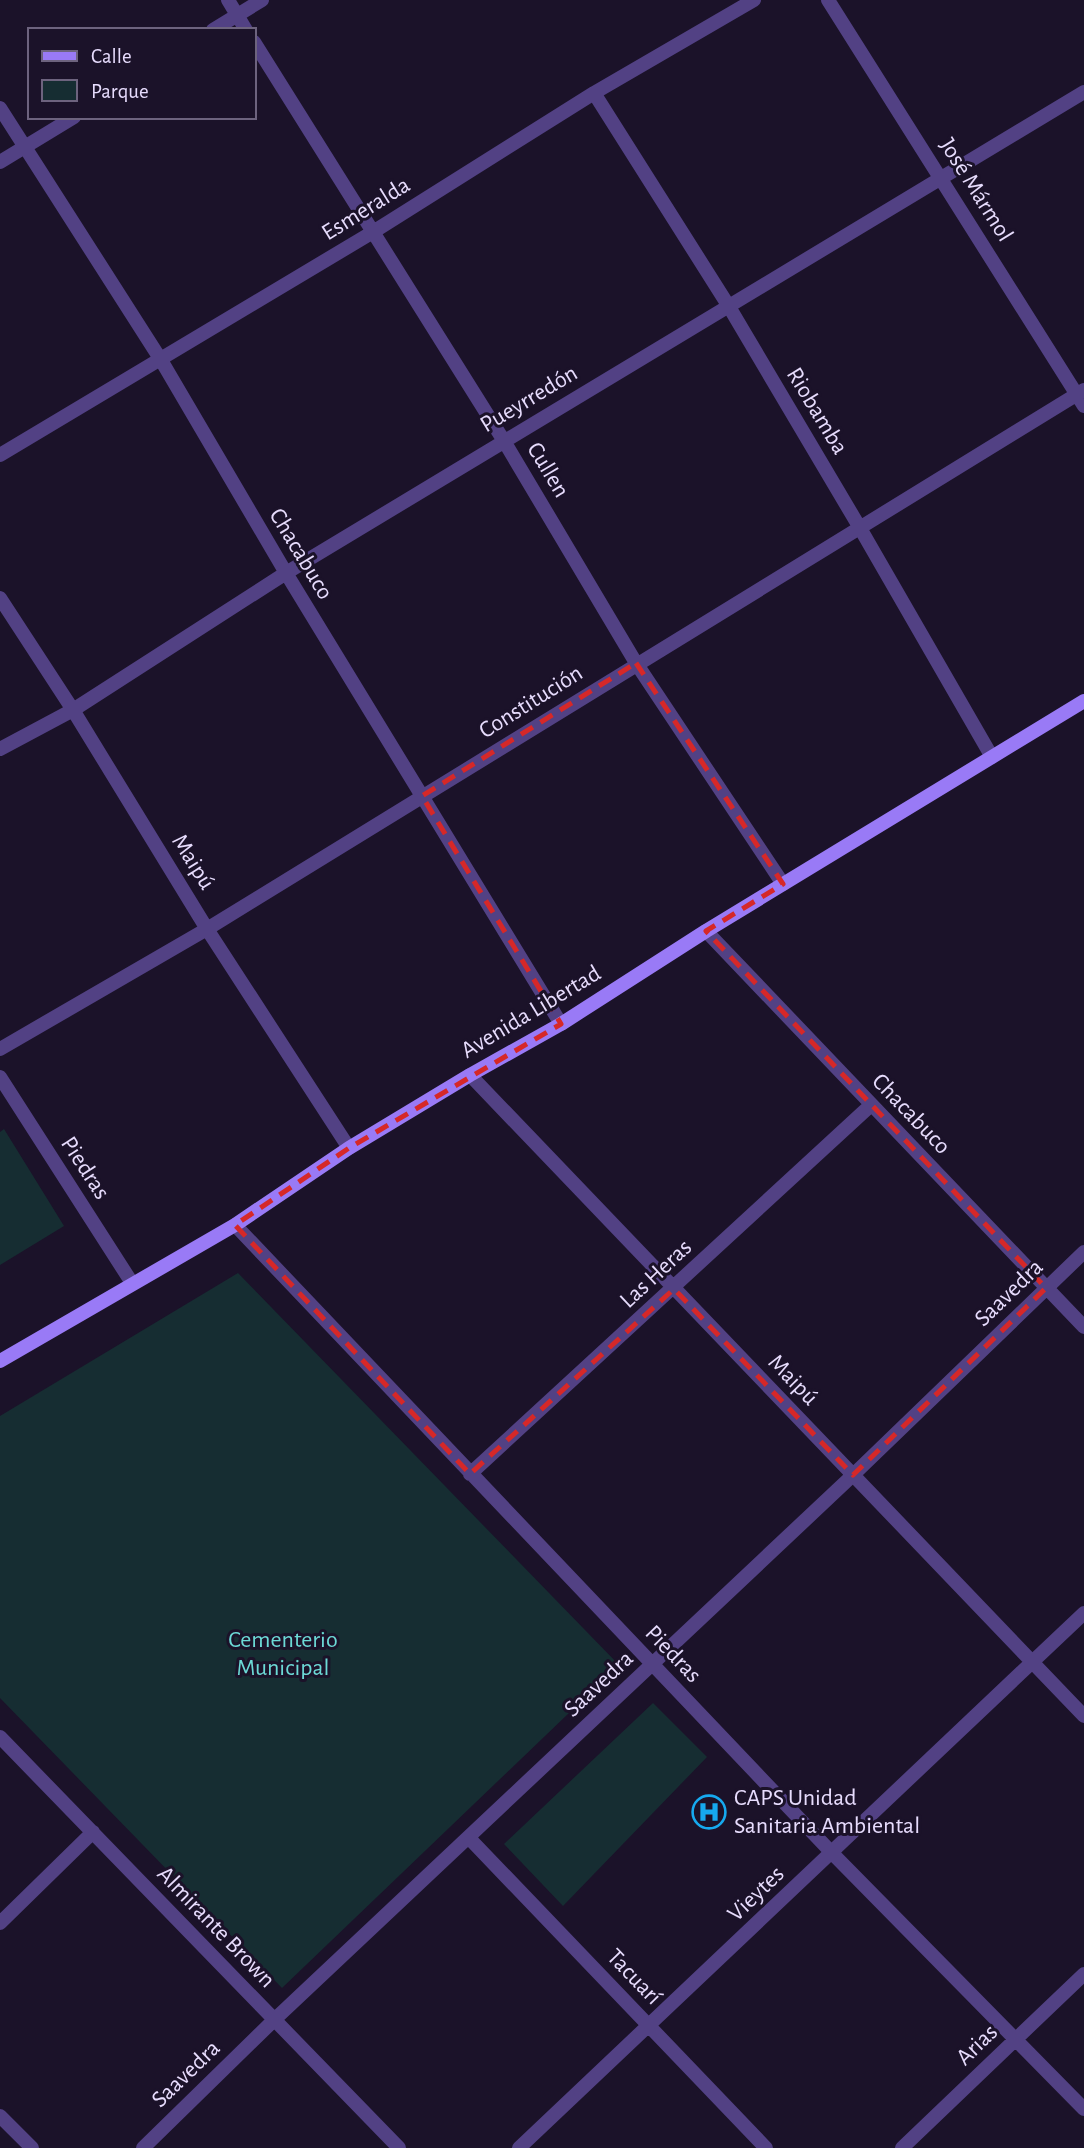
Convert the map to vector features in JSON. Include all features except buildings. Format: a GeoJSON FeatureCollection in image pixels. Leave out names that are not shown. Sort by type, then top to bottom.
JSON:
{"type":"FeatureCollection","features":[{"type":"Feature","properties":{"kind":"main road","name":"Avenida Libertad"},"geometry":{"type":"LineString","coordinates":[[0,1362],[234,1225],[349,1148],[561,1024],[706,931],[1084,701]]}},
{"type":"Feature","properties":{"kind":"street"},"geometry":{"type":"LineString","coordinates":[[228,0],[245,28]]}},
{"type":"Feature","properties":{"kind":"street"},"geometry":{"type":"LineString","coordinates":[[216,28],[262,0]]}},
{"type":"Feature","properties":{"kind":"street","name":"Esmeralda"},"geometry":{"type":"LineString","coordinates":[[0,455],[373,232],[594,93],[754,0]]}},
{"type":"Feature","properties":{"kind":"street","name":"José Mármol"},"geometry":{"type":"LineString","coordinates":[[828,0],[1082,397]]}},
{"type":"Feature","properties":{"kind":"street","name":"Cullen"},"geometry":{"type":"LineString","coordinates":[[256,45],[504,441],[636,663],[783,884]]}},
{"type":"Feature","properties":{"kind":"street","name":"Pueyrredón"},"geometry":{"type":"LineString","coordinates":[[0,749],[73,710],[286,573],[1084,92]]}},
{"type":"Feature","properties":{"kind":"street","name":"Riobamba"},"geometry":{"type":"LineString","coordinates":[[594,93],[728,305],[992,757]]}},
{"type":"Feature","properties":{"kind":"street","name":"Chacabuco"},"geometry":{"type":"LineString","coordinates":[[0,108],[161,360],[286,573],[561,1024]]}},
{"type":"Feature","properties":{"kind":"street"},"geometry":{"type":"LineString","coordinates":[[0,162],[71,119]]}},
{"type":"Feature","properties":{"kind":"street","name":"Constitución"},"geometry":{"type":"LineString","coordinates":[[0,1049],[207,929],[636,663],[1082,397]]}},
{"type":"Feature","properties":{"kind":"street","name":"Maipú"},"geometry":{"type":"LineString","coordinates":[[0,598],[73,710],[207,929],[349,1148]]}},
{"type":"Feature","properties":{"kind":"street","name":"Chacabuco"},"geometry":{"type":"LineString","coordinates":[[706,931],[1084,1327]]}},
{"type":"Feature","properties":{"kind":"street","name":"Maipú"},"geometry":{"type":"LineString","coordinates":[[470,1075],[1084,1716]]}},
{"type":"Feature","properties":{"kind":"street","name":"Piedras"},"geometry":{"type":"LineString","coordinates":[[0,1077],[132,1283]]}},
{"type":"Feature","properties":{"kind":"street","name":"Las Heras"},"geometry":{"type":"LineString","coordinates":[[470,1474],[871,1105]]}},
{"type":"Feature","properties":{"kind":"street","name":"Piedras"},"geometry":{"type":"LineString","coordinates":[[234,1225],[832,1853],[1084,2109]]}},
{"type":"Feature","properties":{"kind":"street","name":"Saavedra"},"geometry":{"type":"LineString","coordinates":[[143,2148],[274,2020],[853,1475],[1084,1252]]}},
{"type":"Feature","properties":{"kind":"street","name":"Vieytes"},"geometry":{"type":"LineString","coordinates":[[519,2148],[650,2027],[1084,1613]]}},
{"type":"Feature","properties":{"kind":"street","name":"Almirante Brown"},"geometry":{"type":"LineString","coordinates":[[0,1737],[399,2148]]}},
{"type":"Feature","properties":{"kind":"street"},"geometry":{"type":"LineString","coordinates":[[0,1923],[93,1832]]}},
{"type":"Feature","properties":{"kind":"street","name":"Tacuarí"},"geometry":{"type":"LineString","coordinates":[[469,1838],[766,2148]]}},
{"type":"Feature","properties":{"kind":"street","name":"Arias"},"geometry":{"type":"LineString","coordinates":[[902,2148],[1084,1975]]}},
{"type":"Feature","properties":{"kind":"street"},"geometry":{"type":"LineString","coordinates":[[0,2116],[32,2148]]}},
{"type":"Feature","properties":{"kind":"highlighted area"},"geometry":{"type":"Polygon","coordinates":[[[636,663],[783,884],[706,931],[1046,1288],[853,1475],[674,1289],[470,1474],[235,1225],[349,1148],[561,1024],[422,796],[636,663]]]}},
{"type":"Feature","properties":{"kind":"green space"},"geometry":{"type":"Polygon","coordinates":[[[4,1129],[64,1226],[0,1265],[0,1132],[4,1129]]]}},
{"type":"Feature","properties":{"kind":"green space","name":"Cementerio Municipal"},"geometry":{"type":"Polygon","coordinates":[[[238,1273],[619,1665],[282,1988],[0,1698],[0,1416],[238,1273]]]}},
{"type":"Feature","properties":{"kind":"green space"},"geometry":{"type":"Polygon","coordinates":[[[653,1703],[707,1757],[563,1906],[504,1844],[653,1703]]]}},
{"type":"Feature","properties":{"kind":"place","name":"CAPS Unidad Sanitaria Ambiental"},"geometry":{"type":"Point","coordinates":[709,1812]}}]}
